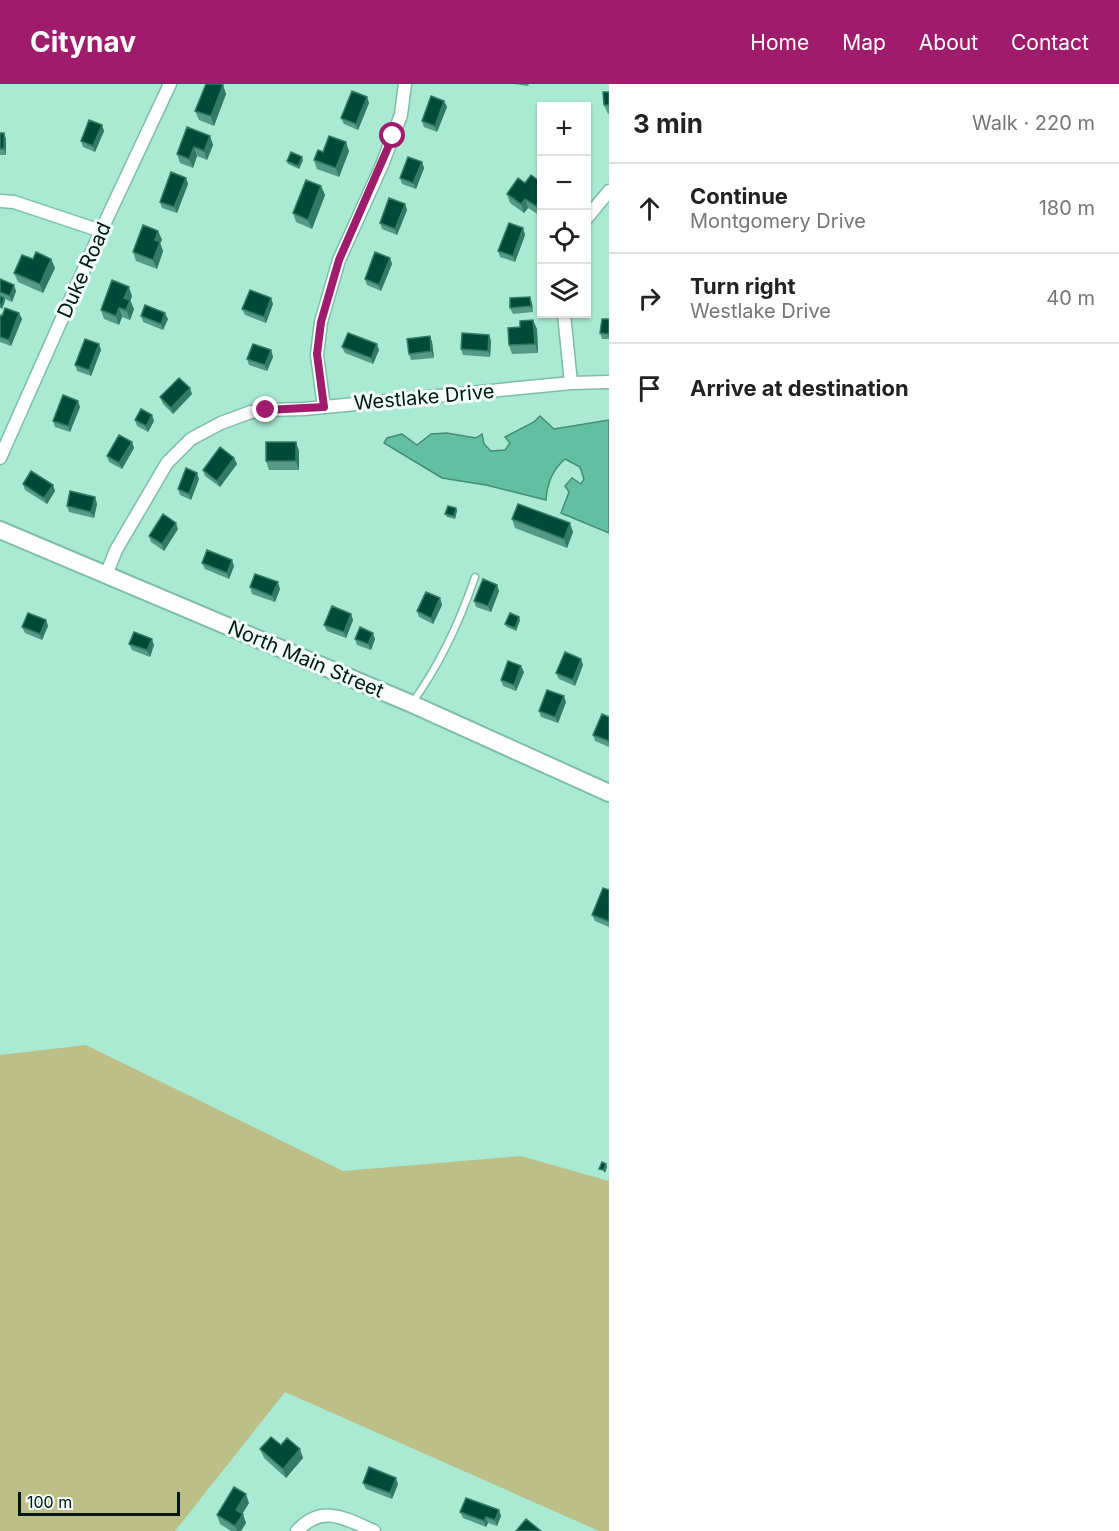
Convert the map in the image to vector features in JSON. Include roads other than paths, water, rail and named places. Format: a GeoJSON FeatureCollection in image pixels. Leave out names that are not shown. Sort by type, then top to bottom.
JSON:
{"type":"FeatureCollection","features":[{"type":"Feature","properties":{"kind":"street","name":"Duke Road"},"geometry":{"type":"LineString","coordinates":[[0,458],[101,231],[170,84]]}},
{"type":"Feature","properties":{"kind":"street"},"geometry":{"type":"LineString","coordinates":[[324,407],[317,354],[321,322],[339,260],[382,165],[401,115],[405,84]]}},
{"type":"Feature","properties":{"kind":"street"},"geometry":{"type":"LineString","coordinates":[[591,213],[609,191]]}},
{"type":"Feature","properties":{"kind":"street"},"geometry":{"type":"LineString","coordinates":[[0,201],[14,202],[101,231]]}},
{"type":"Feature","properties":{"kind":"street"},"geometry":{"type":"LineString","coordinates":[[564,318],[572,383]]}},
{"type":"Feature","properties":{"kind":"street","name":"Westlake Drive"},"geometry":{"type":"LineString","coordinates":[[106,575],[116,550],[167,462],[191,439],[221,423],[251,412],[266,410],[324,407],[572,383],[609,382]]}},
{"type":"Feature","properties":{"kind":"street","name":"North Main Street"},"geometry":{"type":"LineString","coordinates":[[0,530],[412,704],[609,793]]}},
{"type":"Feature","properties":{"kind":"street"},"geometry":{"type":"LineString","coordinates":[[297,1531],[312,1518],[324,1515],[340,1518],[374,1531]]}},
{"type":"Feature","properties":{"kind":"lane"},"geometry":{"type":"LineString","coordinates":[[412,704],[422,690],[462,615],[475,578]]}}]}
